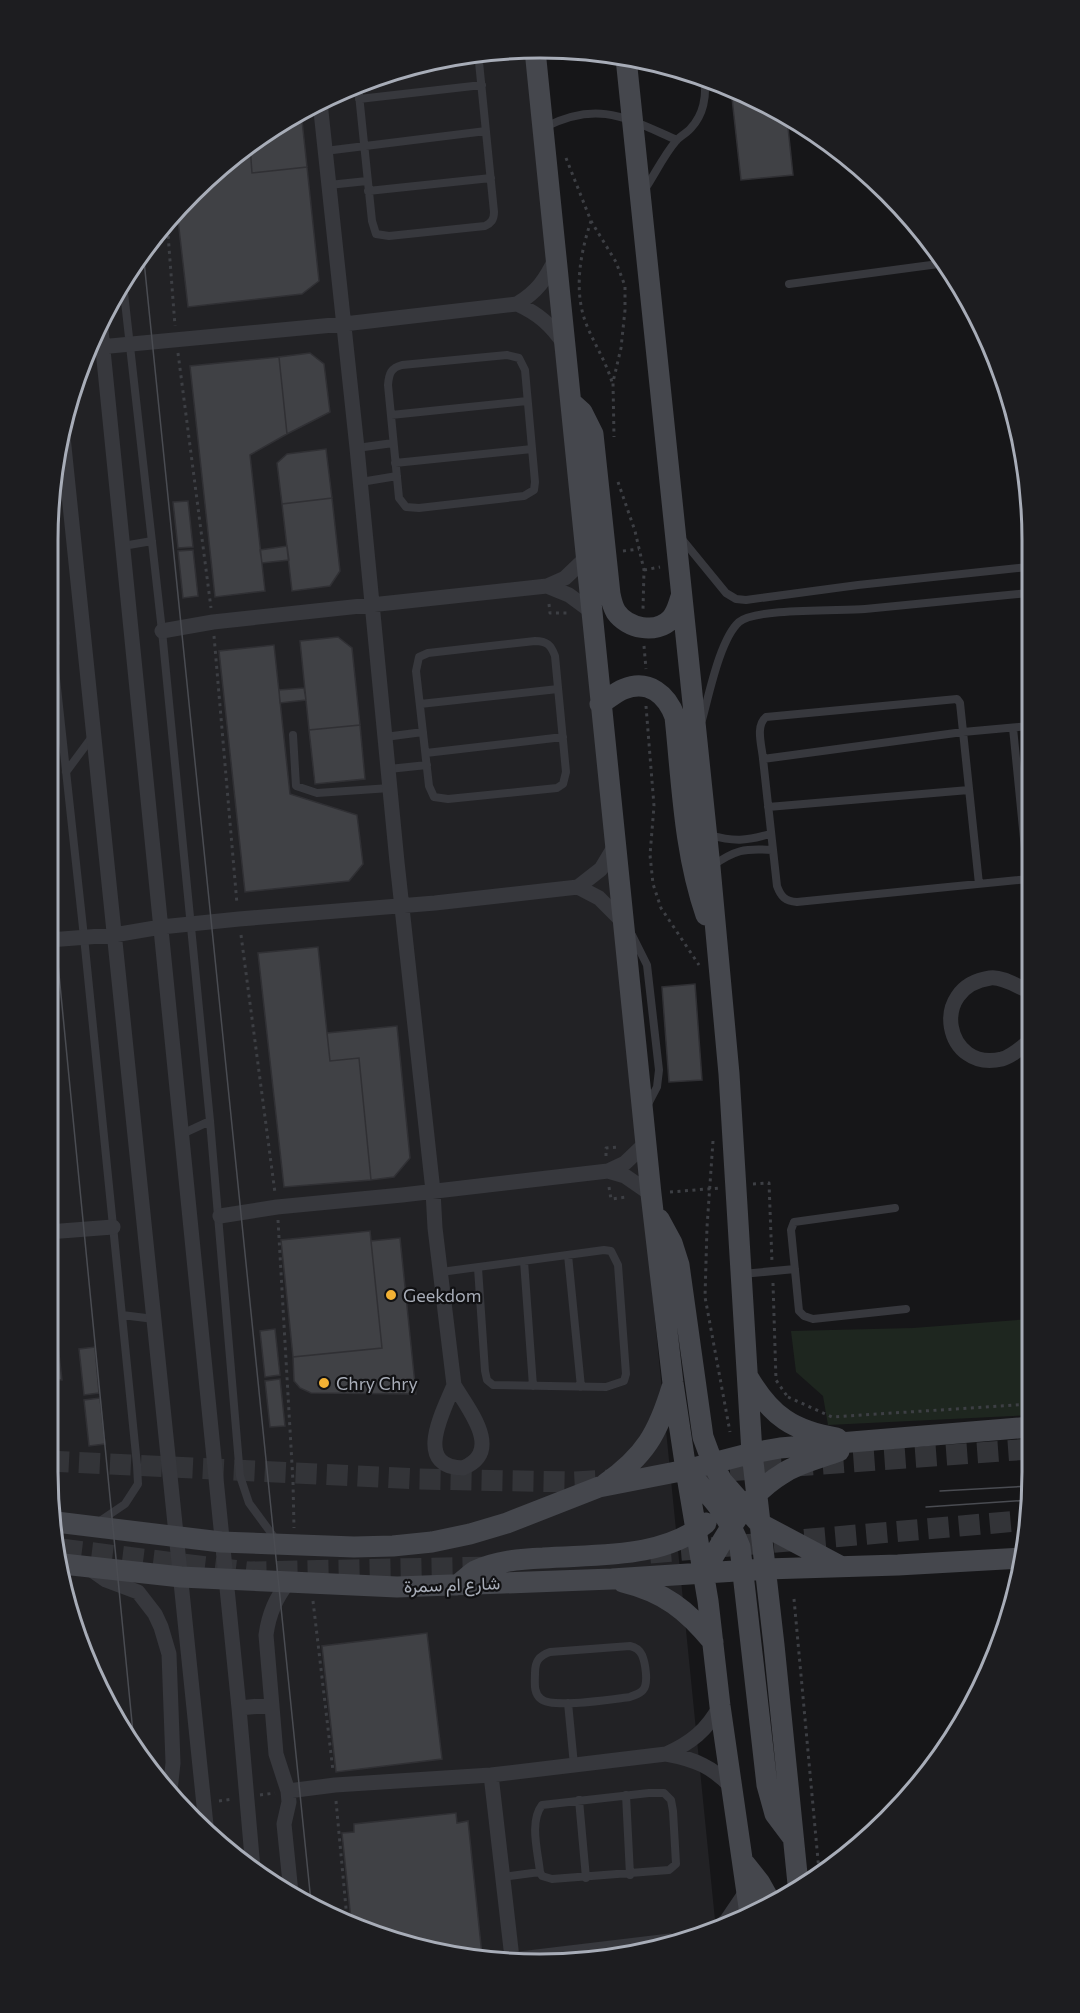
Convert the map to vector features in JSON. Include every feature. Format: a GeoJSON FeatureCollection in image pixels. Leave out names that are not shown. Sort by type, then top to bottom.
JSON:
{"type":"FeatureCollection","features":[{"type":"Feature","properties":{"kind":"street"},"geometry":{"type":"LineString","coordinates":[[536,58],[652,1201],[686,1470],[704,1572],[720,1706],[749,1907]]}},
{"type":"Feature","properties":{"kind":"street"},"geometry":{"type":"LineString","coordinates":[[627,67],[717,937],[729,1074],[753,1458],[737,1506],[704,1572]]}},
{"type":"Feature","properties":{"kind":"street"},"geometry":{"type":"LineString","coordinates":[[321,111],[374,605],[402,905],[454,1385],[477,1425],[482,1442],[482,1451],[478,1459],[463,1468],[446,1465],[440,1459],[435,1443],[437,1426],[454,1385]]}},
{"type":"Feature","properties":{"kind":"street"},"geometry":{"type":"LineString","coordinates":[[99,348],[344,324],[517,304],[534,293],[549,273],[557,257]]}},
{"type":"Feature","properties":{"kind":"street"},"geometry":{"type":"LineString","coordinates":[[517,304],[543,318],[552,326],[566,348]]}},
{"type":"Feature","properties":{"kind":"street"},"geometry":{"type":"LineString","coordinates":[[97,352],[123,546],[252,1859]]}},
{"type":"Feature","properties":{"kind":"street"},"geometry":{"type":"LineString","coordinates":[[572,403],[582,412],[593,434],[610,594],[615,610],[632,626],[657,627],[669,621],[677,610],[681,597]]}},
{"type":"Feature","properties":{"kind":"street"},"geometry":{"type":"LineString","coordinates":[[65,462],[205,1818]]}},
{"type":"Feature","properties":{"kind":"street"},"geometry":{"type":"LineString","coordinates":[[162,631],[213,622],[547,586],[572,573],[587,557]]}},
{"type":"Feature","properties":{"kind":"street"},"geometry":{"type":"LineString","coordinates":[[547,586],[569,595],[592,612]]}},
{"type":"Feature","properties":{"kind":"street"},"geometry":{"type":"LineString","coordinates":[[600,704],[624,689],[637,685],[650,687],[662,694],[671,704],[675,717],[693,869],[706,915],[717,937]]}},
{"type":"Feature","properties":{"kind":"street"},"geometry":{"type":"LineString","coordinates":[[58,939],[238,919],[578,887],[601,869],[616,844]]}},
{"type":"Feature","properties":{"kind":"street"},"geometry":{"type":"LineString","coordinates":[[578,887],[598,898],[625,924]]}},
{"type":"Feature","properties":{"kind":"street"},"geometry":{"type":"LineString","coordinates":[[1022,988],[992,977],[965,986],[952,1006],[950,1029],[959,1046],[974,1058],[988,1061],[1003,1059],[1022,1047]]}},
{"type":"Feature","properties":{"kind":"street"},"geometry":{"type":"LineString","coordinates":[[220,1216],[277,1207],[608,1171],[625,1163],[646,1143]]}},
{"type":"Feature","properties":{"kind":"street"},"geometry":{"type":"LineString","coordinates":[[608,1171],[626,1176],[652,1201],[672,1243],[679,1265],[703,1437],[713,1464],[737,1506],[767,1785],[775,1814],[794,1838]]}},
{"type":"Feature","properties":{"kind":"street"},"geometry":{"type":"LineString","coordinates":[[58,1231],[113,1227]]}},
{"type":"Feature","properties":{"kind":"street"},"geometry":{"type":"LineString","coordinates":[[747,1376],[759,1396],[775,1413],[804,1430],[862,1442]]}},
{"type":"Feature","properties":{"kind":"street"},"geometry":{"type":"LineString","coordinates":[[599,1487],[620,1473],[641,1454],[651,1440],[674,1383]]}},
{"type":"Feature","properties":{"kind":"street"},"geometry":{"type":"LineString","coordinates":[[62,1523],[221,1542],[354,1547],[393,1546],[432,1542],[470,1534],[507,1523],[599,1487],[753,1458],[780,1448],[1022,1428]]}},
{"type":"Feature","properties":{"kind":"street"},"geometry":{"type":"LineString","coordinates":[[456,1585],[475,1572],[496,1563],[641,1550],[672,1542],[697,1531],[783,1473],[862,1442]]}},
{"type":"Feature","properties":{"kind":"street"},"geometry":{"type":"LineString","coordinates":[[686,1470],[759,1523],[841,1567]]}},
{"type":"Feature","properties":{"kind":"street"},"geometry":{"type":"LineString","coordinates":[[759,1523],[766,1569],[798,1880]]}},
{"type":"Feature","properties":{"kind":"street","name":"شارع ام سمرة"},"geometry":{"type":"LineString","coordinates":[[68,1565],[181,1577],[397,1587],[612,1579],[704,1572],[909,1565],[1013,1559]]}},
{"type":"Feature","properties":{"kind":"street"},"geometry":{"type":"LineString","coordinates":[[89,1568],[106,1580],[138,1592],[155,1614],[166,1640],[169,1654],[172,1750],[170,1781]]}},
{"type":"Feature","properties":{"kind":"street"},"geometry":{"type":"LineString","coordinates":[[612,1579],[642,1587],[672,1602],[694,1619],[713,1642]]}},
{"type":"Feature","properties":{"kind":"street"},"geometry":{"type":"LineString","coordinates":[[290,1884],[284,1824],[289,1802],[288,1791],[276,1754],[266,1628],[275,1600],[292,1582]]}},
{"type":"Feature","properties":{"kind":"street"},"geometry":{"type":"LineString","coordinates":[[239,1708],[271,1705]]}},
{"type":"Feature","properties":{"kind":"street"},"geometry":{"type":"LineString","coordinates":[[666,1754],[683,1746],[701,1733],[720,1706]]}},
{"type":"Feature","properties":{"kind":"street"},"geometry":{"type":"LineString","coordinates":[[288,1791],[335,1785],[491,1775],[666,1754],[687,1758],[708,1767],[734,1790]]}},
{"type":"Feature","properties":{"kind":"street"},"geometry":{"type":"LineString","coordinates":[[491,1775],[511,1953]]}},
{"type":"Feature","properties":{"kind":"street"},"geometry":{"type":"LineString","coordinates":[[743,1861],[768,1897]]}},
{"type":"Feature","properties":{"kind":"street"},"geometry":{"type":"LineString","coordinates":[[731,1915],[748,1889]]}},
{"type":"Feature","properties":{"kind":"lane"},"geometry":{"type":"LineString","coordinates":[[359,94],[368,191],[373,228],[376,234],[381,236],[485,226],[494,218],[479,63]]}},
{"type":"Feature","properties":{"kind":"lane"},"geometry":{"type":"LineString","coordinates":[[359,99],[482,85]]}},
{"type":"Feature","properties":{"kind":"lane"},"geometry":{"type":"LineString","coordinates":[[640,198],[676,140],[691,128],[704,106],[706,88]]}},
{"type":"Feature","properties":{"kind":"lane"},"geometry":{"type":"LineString","coordinates":[[543,128],[570,116],[611,115],[634,120],[676,140]]}},
{"type":"Feature","properties":{"kind":"lane"},"geometry":{"type":"LineString","coordinates":[[325,151],[486,132]]}},
{"type":"Feature","properties":{"kind":"lane"},"geometry":{"type":"LineString","coordinates":[[368,191],[491,178]]}},
{"type":"Feature","properties":{"kind":"lane"},"geometry":{"type":"LineString","coordinates":[[329,185],[367,181]]}},
{"type":"Feature","properties":{"kind":"lane"},"geometry":{"type":"LineString","coordinates":[[789,284],[935,265]]}},
{"type":"Feature","properties":{"kind":"lane"},"geometry":{"type":"LineString","coordinates":[[124,297],[162,631],[220,1216],[240,1476],[249,1503],[287,1545]]}},
{"type":"Feature","properties":{"kind":"lane"},"geometry":{"type":"LineString","coordinates":[[514,356],[522,362],[527,401],[534,490],[524,496],[419,508],[406,507],[399,498],[393,443],[388,376],[394,367],[514,356]]}},
{"type":"Feature","properties":{"kind":"lane"},"geometry":{"type":"LineString","coordinates":[[391,415],[527,401]]}},
{"type":"Feature","properties":{"kind":"lane"},"geometry":{"type":"LineString","coordinates":[[357,448],[393,443]]}},
{"type":"Feature","properties":{"kind":"lane"},"geometry":{"type":"LineString","coordinates":[[396,463],[532,449]]}},
{"type":"Feature","properties":{"kind":"lane"},"geometry":{"type":"LineString","coordinates":[[360,482],[397,476]]}},
{"type":"Feature","properties":{"kind":"lane"},"geometry":{"type":"LineString","coordinates":[[674,530],[720,587],[736,599],[746,600],[858,585],[1022,568]]}},
{"type":"Feature","properties":{"kind":"lane"},"geometry":{"type":"LineString","coordinates":[[123,546],[152,541]]}},
{"type":"Feature","properties":{"kind":"lane"},"geometry":{"type":"LineString","coordinates":[[696,741],[723,647],[740,621],[749,617],[1022,594]]}},
{"type":"Feature","properties":{"kind":"lane"},"geometry":{"type":"LineString","coordinates":[[535,641],[547,643],[552,647],[555,656],[558,689],[566,777],[563,784],[557,788],[440,799],[434,797],[431,792],[427,765],[416,671],[419,657],[423,654],[488,646],[535,641]]}},
{"type":"Feature","properties":{"kind":"lane"},"geometry":{"type":"LineString","coordinates":[[420,704],[558,689]]}},
{"type":"Feature","properties":{"kind":"lane"},"geometry":{"type":"LineString","coordinates":[[979,884],[959,700],[954,698],[766,717],[762,720],[760,726],[772,850],[777,886],[780,896],[787,901],[797,902],[979,884],[1022,880]]}},
{"type":"Feature","properties":{"kind":"lane"},"geometry":{"type":"LineString","coordinates":[[58,708],[84,937],[138,1484],[125,1503],[113,1514],[92,1526]]}},
{"type":"Feature","properties":{"kind":"lane"},"geometry":{"type":"LineString","coordinates":[[763,759],[963,732],[1022,727]]}},
{"type":"Feature","properties":{"kind":"lane"},"geometry":{"type":"LineString","coordinates":[[1013,728],[1022,813]]}},
{"type":"Feature","properties":{"kind":"lane"},"geometry":{"type":"LineString","coordinates":[[386,737],[423,732]]}},
{"type":"Feature","properties":{"kind":"lane"},"geometry":{"type":"LineString","coordinates":[[66,772],[93,735]]}},
{"type":"Feature","properties":{"kind":"lane"},"geometry":{"type":"LineString","coordinates":[[293,735],[296,786],[317,792],[390,788]]}},
{"type":"Feature","properties":{"kind":"lane"},"geometry":{"type":"LineString","coordinates":[[426,753],[563,737]]}},
{"type":"Feature","properties":{"kind":"lane"},"geometry":{"type":"LineString","coordinates":[[389,769],[427,765]]}},
{"type":"Feature","properties":{"kind":"lane"},"geometry":{"type":"LineString","coordinates":[[768,807],[969,789]]}},
{"type":"Feature","properties":{"kind":"lane"},"geometry":{"type":"LineString","coordinates":[[707,834],[735,841],[770,834]]}},
{"type":"Feature","properties":{"kind":"lane"},"geometry":{"type":"LineString","coordinates":[[710,867],[735,851],[772,850]]}},
{"type":"Feature","properties":{"kind":"lane"},"geometry":{"type":"LineString","coordinates":[[181,1134],[210,1121]]}},
{"type":"Feature","properties":{"kind":"lane"},"geometry":{"type":"LineString","coordinates":[[895,1208],[794,1222],[791,1230],[799,1311],[804,1316],[813,1319],[906,1309]]}},
{"type":"Feature","properties":{"kind":"lane"},"geometry":{"type":"LineString","coordinates":[[441,1272],[604,1250],[611,1251],[618,1265],[626,1374],[624,1381],[606,1387],[493,1385],[487,1380],[478,1268]]}},
{"type":"Feature","properties":{"kind":"lane"},"geometry":{"type":"LineString","coordinates":[[568,1255],[581,1387]]}},
{"type":"Feature","properties":{"kind":"lane"},"geometry":{"type":"LineString","coordinates":[[524,1261],[533,1386]]}},
{"type":"Feature","properties":{"kind":"lane"},"geometry":{"type":"LineString","coordinates":[[741,1274],[795,1269]]}},
{"type":"Feature","properties":{"kind":"lane"},"geometry":{"type":"LineString","coordinates":[[122,1315],[154,1319]]}},
{"type":"Feature","properties":{"kind":"lane"},"geometry":{"type":"LineString","coordinates":[[630,1646],[637,1648],[642,1654],[646,1682],[644,1689],[638,1694],[630,1697],[568,1703],[548,1703],[542,1700],[536,1692],[536,1660],[542,1655],[550,1652],[630,1646]]}},
{"type":"Feature","properties":{"kind":"lane"},"geometry":{"type":"LineString","coordinates":[[568,1703],[574,1765]]}},
{"type":"Feature","properties":{"kind":"lane"},"geometry":{"type":"LineString","coordinates":[[664,1793],[670,1800],[677,1854],[676,1864],[669,1870],[630,1875],[552,1880],[542,1876],[537,1812],[542,1805],[579,1800],[664,1793]]}},
{"type":"Feature","properties":{"kind":"lane"},"geometry":{"type":"LineString","coordinates":[[626,1795],[630,1875]]}},
{"type":"Feature","properties":{"kind":"lane"},"geometry":{"type":"LineString","coordinates":[[579,1800],[585,1878]]}},
{"type":"Feature","properties":{"kind":"lane"},"geometry":{"type":"LineString","coordinates":[[503,1877],[540,1872]]}},
{"type":"Feature","properties":{"kind":"path"},"geometry":{"type":"LineString","coordinates":[[565,154],[591,221],[616,262],[625,286],[626,310],[621,348],[613,382],[614,440]]}},
{"type":"Feature","properties":{"kind":"path"},"geometry":{"type":"LineString","coordinates":[[591,221],[579,267],[582,309],[587,326],[605,360],[613,382]]}},
{"type":"Feature","properties":{"kind":"path"},"geometry":{"type":"LineString","coordinates":[[168,235],[176,341],[213,622],[238,919],[277,1207],[293,1482],[287,1545]]}},
{"type":"Feature","properties":{"kind":"path"},"geometry":{"type":"LineString","coordinates":[[615,474],[636,531],[644,570],[645,686],[654,806],[650,855],[653,884],[662,908],[699,963],[701,973]]}},
{"type":"Feature","properties":{"kind":"path"},"geometry":{"type":"LineString","coordinates":[[714,1131],[705,1297],[730,1432]]}},
{"type":"Feature","properties":{"kind":"path"},"geometry":{"type":"LineString","coordinates":[[775,1413],[788,1397],[832,1417],[1022,1405]]}},
{"type":"Feature","properties":{"kind":"path"},"geometry":{"type":"LineString","coordinates":[[292,1582],[298,1594],[312,1593],[335,1785],[347,1914]]}},
{"type":"Feature","properties":{"kind":"path"},"geometry":{"type":"LineString","coordinates":[[794,1599],[818,1865]]}},
{"type":"Feature","properties":{"kind":"shaded area"},"geometry":{"type":"Polygon","coordinates":[[[529,59],[715,1921],[665,1938],[634,1945],[603,1950],[540,1954],[477,1950],[446,1945],[385,1929],[356,1918],[299,1890],[272,1873],[223,1835],[200,1813],[158,1766],[140,1741],[108,1686],[95,1657],[75,1598],[68,1567],[58,1473],[58,540],[68,446],[84,385],[108,327],[140,272],[178,223],[223,178],[247,158],[299,123],[327,108],[385,84],[446,68],[529,59]]]}},
{"type":"Feature","properties":{"kind":"shaded area"},"geometry":{"type":"Polygon","coordinates":[[[1022,1320],[1022,1415],[828,1425],[823,1396],[796,1372],[791,1331],[913,1328],[1022,1320]]]}},
{"type":"Feature","properties":{"kind":"building"},"geometry":{"type":"Polygon","coordinates":[[[732,99],[788,127],[793,175],[741,180],[732,99]]]}},
{"type":"Feature","properties":{"kind":"building"},"geometry":{"type":"Polygon","coordinates":[[[302,121],[307,167],[252,173],[251,155],[302,121]]]}},
{"type":"Feature","properties":{"kind":"building"},"geometry":{"type":"Polygon","coordinates":[[[251,155],[252,173],[307,167],[319,281],[302,294],[188,307],[178,223],[223,178],[251,155]]]}},
{"type":"Feature","properties":{"kind":"building"},"geometry":{"type":"Polygon","coordinates":[[[310,353],[324,364],[330,412],[287,434],[279,357],[310,353]]]}},
{"type":"Feature","properties":{"kind":"building"},"geometry":{"type":"Polygon","coordinates":[[[279,357],[287,434],[250,455],[265,591],[215,597],[190,366],[279,357]]]}},
{"type":"Feature","properties":{"kind":"building"},"geometry":{"type":"Polygon","coordinates":[[[326,449],[332,498],[282,504],[277,463],[287,454],[326,449]]]}},
{"type":"Feature","properties":{"kind":"building"},"geometry":{"type":"Polygon","coordinates":[[[332,498],[340,571],[330,586],[292,591],[282,504],[332,498]]]}},
{"type":"Feature","properties":{"kind":"building"},"geometry":{"type":"Polygon","coordinates":[[[188,501],[193,547],[178,548],[173,502],[188,501]]]}},
{"type":"Feature","properties":{"kind":"building"},"geometry":{"type":"Polygon","coordinates":[[[287,546],[289,560],[262,563],[260,550],[287,546]]]}},
{"type":"Feature","properties":{"kind":"building"},"geometry":{"type":"Polygon","coordinates":[[[193,550],[198,596],[183,598],[178,551],[193,550]]]}},
{"type":"Feature","properties":{"kind":"building"},"geometry":{"type":"Polygon","coordinates":[[[338,637],[352,648],[360,725],[309,730],[300,641],[338,637]]]}},
{"type":"Feature","properties":{"kind":"building"},"geometry":{"type":"Polygon","coordinates":[[[274,645],[290,794],[357,815],[363,864],[349,881],[245,892],[219,651],[274,645]]]}},
{"type":"Feature","properties":{"kind":"building"},"geometry":{"type":"Polygon","coordinates":[[[304,688],[306,700],[280,703],[279,690],[304,688]]]}},
{"type":"Feature","properties":{"kind":"building"},"geometry":{"type":"Polygon","coordinates":[[[360,725],[365,779],[315,784],[309,730],[360,725]]]}},
{"type":"Feature","properties":{"kind":"building"},"geometry":{"type":"Polygon","coordinates":[[[318,947],[330,1061],[359,1058],[371,1180],[284,1187],[258,953],[318,947]]]}},
{"type":"Feature","properties":{"kind":"building"},"geometry":{"type":"Polygon","coordinates":[[[695,984],[702,1080],[669,1082],[662,987],[695,984]]]}},
{"type":"Feature","properties":{"kind":"building"},"geometry":{"type":"Polygon","coordinates":[[[397,1026],[410,1158],[394,1177],[371,1180],[359,1058],[330,1061],[327,1033],[397,1026]]]}},
{"type":"Feature","properties":{"kind":"building"},"geometry":{"type":"Polygon","coordinates":[[[370,1231],[382,1348],[293,1357],[281,1240],[370,1231]]]}},
{"type":"Feature","properties":{"kind":"building","name":"Geekdom"},"geometry":{"type":"Polygon","coordinates":[[[400,1238],[416,1394],[311,1393],[300,1388],[294,1381],[293,1357],[382,1348],[371,1241],[400,1238]]]}},
{"type":"Feature","properties":{"kind":"building"},"geometry":{"type":"Polygon","coordinates":[[[275,1329],[280,1375],[265,1377],[260,1331],[275,1329]]]}},
{"type":"Feature","properties":{"kind":"building"},"geometry":{"type":"Polygon","coordinates":[[[58,1346],[62,1380],[58,1380],[58,1346]]]}},
{"type":"Feature","properties":{"kind":"building"},"geometry":{"type":"Polygon","coordinates":[[[95,1347],[99,1393],[84,1395],[79,1349],[95,1347]]]}},
{"type":"Feature","properties":{"kind":"building"},"geometry":{"type":"Polygon","coordinates":[[[280,1379],[285,1426],[270,1427],[265,1381],[280,1379]]]}},
{"type":"Feature","properties":{"kind":"building"},"geometry":{"type":"Polygon","coordinates":[[[100,1398],[105,1444],[89,1446],[84,1400],[100,1398]]]}},
{"type":"Feature","properties":{"kind":"building"},"geometry":{"type":"Polygon","coordinates":[[[427,1633],[442,1759],[336,1772],[322,1646],[427,1633]]]}},
{"type":"Feature","properties":{"kind":"building"},"geometry":{"type":"Polygon","coordinates":[[[456,1813],[457,1823],[468,1821],[482,1950],[415,1938],[351,1916],[342,1833],[354,1832],[354,1824],[456,1813]]]}},
{"type":"Feature","properties":{"kind":"tunnel"},"geometry":{"type":"LineString","coordinates":[[699,1473],[1022,1450]]}},
{"type":"Feature","properties":{"kind":"tunnel"},"geometry":{"type":"LineString","coordinates":[[58,1461],[419,1479],[572,1482],[611,1480]]}},
{"type":"Feature","properties":{"kind":"tunnel"},"geometry":{"type":"LineString","coordinates":[[650,1553],[1018,1521]]}},
{"type":"Feature","properties":{"kind":"tunnel"},"geometry":{"type":"LineString","coordinates":[[65,1550],[249,1572],[490,1567]]}},
{"type":"Feature","properties":{"kind":"tram line"},"geometry":{"type":"LineString","coordinates":[[145,266],[310,1896]]}},
{"type":"Feature","properties":{"kind":"tram line"},"geometry":{"type":"LineString","coordinates":[[58,964],[133,1729]]}},
{"type":"Feature","properties":{"kind":"tram line"},"geometry":{"type":"LineString","coordinates":[[940,1491],[1021,1487]]}},
{"type":"Feature","properties":{"kind":"tram line"},"geometry":{"type":"LineString","coordinates":[[926,1507],[1020,1501]]}},
{"type":"Feature","properties":{"kind":"place","name":"Geekdom"},"geometry":{"type":"Point","coordinates":[391,1295]}},
{"type":"Feature","properties":{"kind":"place","name":"Chry Chry"},"geometry":{"type":"Point","coordinates":[324,1383]}}]}
